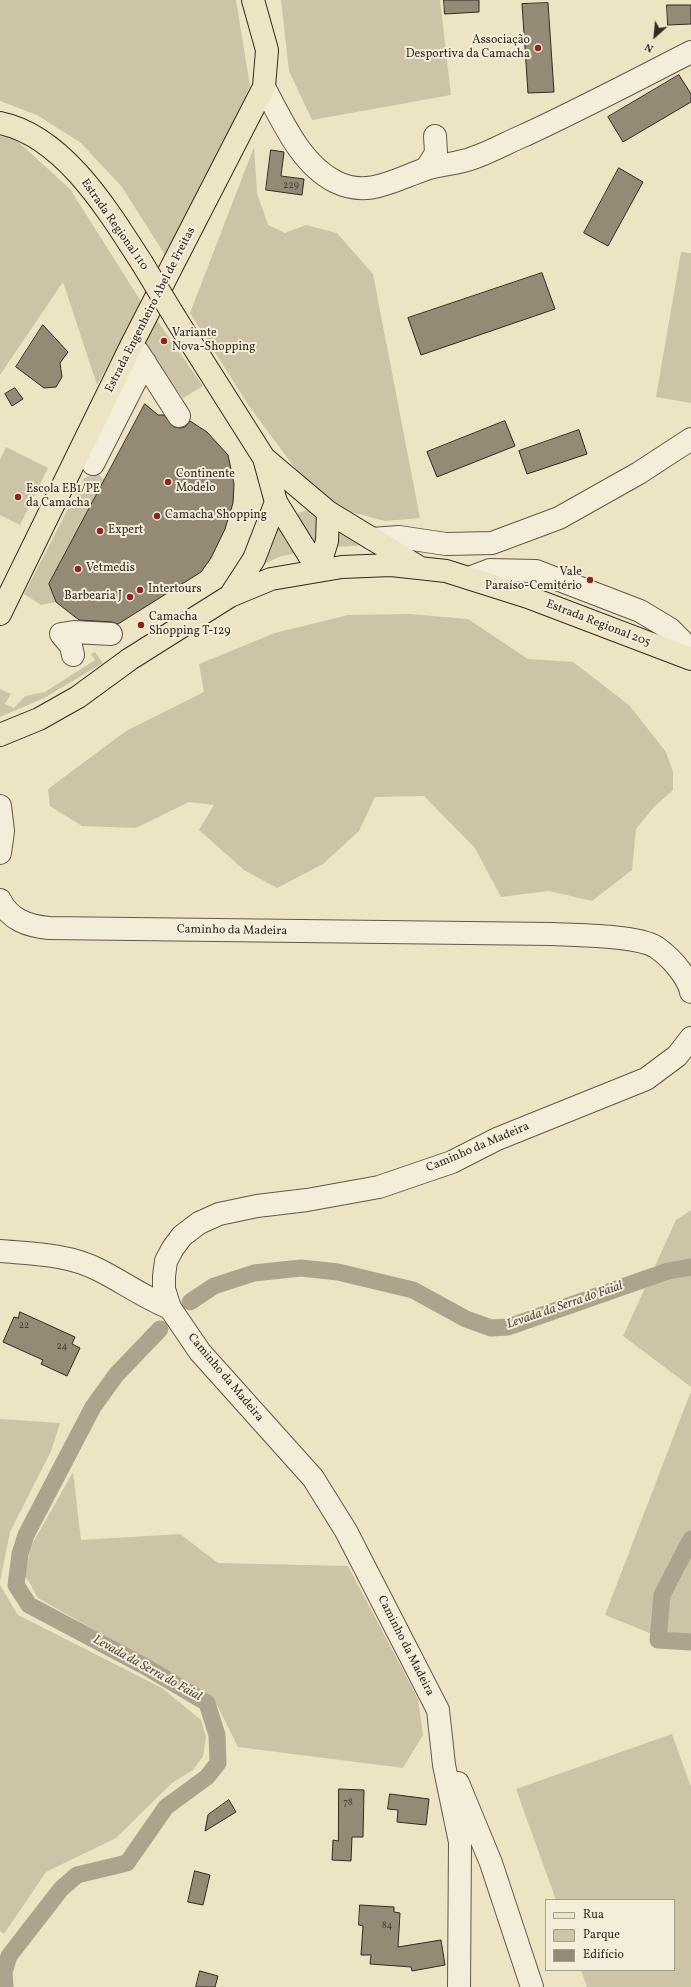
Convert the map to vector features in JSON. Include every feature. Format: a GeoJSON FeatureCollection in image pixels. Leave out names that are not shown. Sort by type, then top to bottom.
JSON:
{"type":"FeatureCollection","features":[{"type":"Feature","properties":{"kind":"main road","name":"Estrada Engenheiro Abel de Freitas"},"geometry":{"type":"LineString","coordinates":[[0,614],[92,467],[132,344],[264,87],[267,50],[253,0]]}},
{"type":"Feature","properties":{"kind":"main road","name":"Estrada Regional 110"},"geometry":{"type":"LineString","coordinates":[[0,123],[7,124],[33,136],[59,153],[83,178],[108,210],[264,458],[321,507],[420,567]]}},
{"type":"Feature","properties":{"kind":"main road","name":"Estrada Regional 110"},"geometry":{"type":"LineString","coordinates":[[264,458],[276,502],[318,570]]}},
{"type":"Feature","properties":{"kind":"main road"},"geometry":{"type":"LineString","coordinates":[[230,596],[254,559],[276,502],[321,507],[328,541],[318,570]]}},
{"type":"Feature","properties":{"kind":"main road","name":"Estrada Regional 205"},"geometry":{"type":"LineString","coordinates":[[0,735],[38,719],[78,697],[130,659],[230,596],[270,579],[318,570],[391,565],[446,571],[528,597],[691,659]]}},
{"type":"Feature","properties":{"kind":"street"},"geometry":{"type":"LineString","coordinates":[[264,87],[295,143],[315,167],[336,182],[355,188],[375,188],[402,180],[426,169],[473,159],[546,125],[691,52]]}},
{"type":"Feature","properties":{"kind":"street"},"geometry":{"type":"LineString","coordinates":[[426,169],[436,153],[435,136]]}},
{"type":"Feature","properties":{"kind":"street"},"geometry":{"type":"LineString","coordinates":[[132,344],[179,416]]}},
{"type":"Feature","properties":{"kind":"street"},"geometry":{"type":"LineString","coordinates":[[92,467],[145,362]]}},
{"type":"Feature","properties":{"kind":"street"},"geometry":{"type":"LineString","coordinates":[[372,539],[399,536],[446,544],[492,543],[559,518],[639,473],[691,439]]}},
{"type":"Feature","properties":{"kind":"street"},"geometry":{"type":"LineString","coordinates":[[469,578],[490,570],[536,571],[640,611],[670,629],[691,650]]}},
{"type":"Feature","properties":{"kind":"street"},"geometry":{"type":"LineString","coordinates":[[73,655],[71,646],[61,634],[74,632],[111,634]]}},
{"type":"Feature","properties":{"kind":"street"},"geometry":{"type":"LineString","coordinates":[[0,806],[3,831],[0,853]]}},
{"type":"Feature","properties":{"kind":"street","name":"Caminho da Madeira"},"geometry":{"type":"LineString","coordinates":[[0,900],[4,907],[18,919],[31,926],[49,928],[552,934],[612,937],[641,942],[655,947],[676,964],[686,978],[691,992]]}},
{"type":"Feature","properties":{"kind":"street","name":"Caminho da Madeira"},"geometry":{"type":"LineString","coordinates":[[459,1987],[460,1842],[444,1765],[438,1710],[346,1532],[313,1478],[200,1352],[170,1308],[164,1289],[166,1261],[172,1248],[182,1236],[198,1222],[219,1214],[257,1206],[307,1200],[379,1187],[452,1162],[497,1139],[646,1079],[677,1056],[691,1038]]}},
{"type":"Feature","properties":{"kind":"street"},"geometry":{"type":"LineString","coordinates":[[0,1251],[56,1255],[98,1269],[154,1302],[170,1308]]}},
{"type":"Feature","properties":{"kind":"street"},"geometry":{"type":"LineString","coordinates":[[444,1765],[457,1780],[491,1863],[532,1987]]}},
{"type":"Feature","properties":{"kind":"green space"},"geometry":{"type":"Polygon","coordinates":[[[0,0],[236,0],[250,86],[170,263],[122,187],[81,143],[37,115],[0,101],[0,0]]]}},
{"type":"Feature","properties":{"kind":"green space"},"geometry":{"type":"Polygon","coordinates":[[[281,0],[440,0],[451,95],[312,120],[289,71],[281,0]]]}},
{"type":"Feature","properties":{"kind":"green space"},"geometry":{"type":"Polygon","coordinates":[[[0,136],[14,138],[70,189],[142,303],[97,385],[63,282],[0,375],[0,136]]]}},
{"type":"Feature","properties":{"kind":"green space"},"geometry":{"type":"Polygon","coordinates":[[[254,147],[257,193],[268,225],[285,233],[306,225],[337,233],[373,274],[420,518],[385,521],[340,509],[309,487],[249,406],[190,313],[254,147]]]}},
{"type":"Feature","properties":{"kind":"green space"},"geometry":{"type":"Polygon","coordinates":[[[681,252],[691,253],[691,403],[656,397],[681,252]]]}},
{"type":"Feature","properties":{"kind":"green space"},"geometry":{"type":"Polygon","coordinates":[[[154,316],[203,386],[183,398],[140,344],[154,316]]]}},
{"type":"Feature","properties":{"kind":"green space","name":"Escola EB1/PE da Camacha"},"geometry":{"type":"Polygon","coordinates":[[[6,447],[48,468],[20,525],[0,515],[0,460],[6,447]]]}},
{"type":"Feature","properties":{"kind":"green space"},"geometry":{"type":"Polygon","coordinates":[[[98,474],[105,480],[49,584],[56,602],[41,605],[24,594],[84,478],[98,474]]]}},
{"type":"Feature","properties":{"kind":"green space"},"geometry":{"type":"Polygon","coordinates":[[[307,510],[316,517],[318,521],[318,547],[308,540],[296,518],[298,513],[307,510]]]}},
{"type":"Feature","properties":{"kind":"green space"},"geometry":{"type":"Polygon","coordinates":[[[276,524],[285,540],[296,553],[279,557],[262,565],[276,524]]]}},
{"type":"Feature","properties":{"kind":"green space"},"geometry":{"type":"Polygon","coordinates":[[[338,527],[367,545],[338,547],[338,527]]]}},
{"type":"Feature","properties":{"kind":"green space"},"geometry":{"type":"Polygon","coordinates":[[[409,614],[468,619],[528,659],[573,662],[629,705],[666,752],[673,772],[673,790],[654,807],[636,829],[632,870],[592,901],[549,891],[501,897],[475,848],[424,796],[375,797],[359,831],[323,864],[277,888],[244,870],[199,830],[214,805],[189,802],[136,828],[82,826],[50,806],[48,789],[126,731],[204,692],[199,664],[275,633],[348,615],[409,614]]]}},
{"type":"Feature","properties":{"kind":"green space"},"geometry":{"type":"Polygon","coordinates":[[[95,652],[103,663],[44,698],[0,717],[0,689],[11,694],[5,704],[14,708],[25,696],[45,692],[95,660],[91,654],[95,652]]]}},
{"type":"Feature","properties":{"kind":"green space"},"geometry":{"type":"Polygon","coordinates":[[[691,1210],[691,1387],[623,1336],[676,1220],[691,1210]]]}},
{"type":"Feature","properties":{"kind":"green space"},"geometry":{"type":"Polygon","coordinates":[[[691,1391],[691,1650],[605,1615],[691,1391]]]}},
{"type":"Feature","properties":{"kind":"green space"},"geometry":{"type":"Polygon","coordinates":[[[0,1419],[60,1423],[51,1451],[10,1532],[0,1582],[0,1419]]]}},
{"type":"Feature","properties":{"kind":"green space"},"geometry":{"type":"Polygon","coordinates":[[[73,1472],[81,1540],[180,1534],[218,1563],[348,1566],[418,1699],[423,1735],[403,1768],[238,1747],[213,1697],[38,1598],[25,1575],[31,1546],[73,1472]]]}},
{"type":"Feature","properties":{"kind":"green space"},"geometry":{"type":"Polygon","coordinates":[[[0,1585],[18,1615],[162,1688],[201,1720],[206,1737],[203,1756],[193,1770],[172,1783],[116,1838],[46,1872],[4,1934],[0,1931],[0,1585]]]}},
{"type":"Feature","properties":{"kind":"green space"},"geometry":{"type":"Polygon","coordinates":[[[672,1734],[691,1787],[691,1987],[587,1987],[581,1971],[675,1971],[675,1899],[556,1899],[516,1789],[672,1734]]]}},
{"type":"Feature","properties":{"kind":"building"},"geometry":{"type":"Polygon","coordinates":[[[444,0],[479,0],[479,12],[445,14],[444,0]]]}},
{"type":"Feature","properties":{"kind":"building","name":"Associação Desportiva da Camacha"},"geometry":{"type":"Polygon","coordinates":[[[548,3],[554,92],[528,93],[522,4],[548,3]]]}},
{"type":"Feature","properties":{"kind":"building"},"geometry":{"type":"Polygon","coordinates":[[[667,5],[691,5],[691,24],[668,25],[667,5]]]}},
{"type":"Feature","properties":{"kind":"building"},"geometry":{"type":"Polygon","coordinates":[[[679,75],[691,94],[691,102],[623,142],[608,117],[679,75]]]}},
{"type":"Feature","properties":{"kind":"building"},"geometry":{"type":"Polygon","coordinates":[[[271,150],[284,152],[281,176],[304,179],[302,195],[266,190],[271,150]]]}},
{"type":"Feature","properties":{"kind":"building"},"geometry":{"type":"Polygon","coordinates":[[[619,168],[643,182],[608,246],[584,233],[619,168]]]}},
{"type":"Feature","properties":{"kind":"building"},"geometry":{"type":"Polygon","coordinates":[[[542,273],[555,309],[421,355],[408,318],[542,273]]]}},
{"type":"Feature","properties":{"kind":"building"},"geometry":{"type":"Polygon","coordinates":[[[43,325],[68,352],[60,363],[62,377],[56,387],[44,388],[16,367],[43,325]]]}},
{"type":"Feature","properties":{"kind":"building"},"geometry":{"type":"Polygon","coordinates":[[[15,388],[23,399],[12,406],[5,394],[15,388]]]}},
{"type":"Feature","properties":{"kind":"building","name":"Camacha Shopping"},"geometry":{"type":"Polygon","coordinates":[[[145,404],[158,415],[164,415],[174,427],[185,427],[190,421],[207,432],[228,455],[234,484],[233,503],[225,529],[211,558],[201,572],[118,624],[112,622],[79,620],[56,602],[49,584],[145,404]]]}},
{"type":"Feature","properties":{"kind":"building"},"geometry":{"type":"Polygon","coordinates":[[[505,421],[515,446],[437,477],[427,452],[505,421]]]}},
{"type":"Feature","properties":{"kind":"building"},"geometry":{"type":"Polygon","coordinates":[[[579,430],[587,454],[527,474],[519,451],[579,430]]]}},
{"type":"Feature","properties":{"kind":"building"},"geometry":{"type":"Polygon","coordinates":[[[20,1312],[75,1337],[72,1344],[80,1348],[67,1376],[41,1364],[43,1360],[3,1342],[14,1317],[18,1318],[20,1312]]]}},
{"type":"Feature","properties":{"kind":"building"},"geometry":{"type":"Polygon","coordinates":[[[339,1789],[364,1790],[363,1837],[352,1837],[351,1861],[332,1860],[333,1840],[338,1841],[339,1789]]]}},
{"type":"Feature","properties":{"kind":"building"},"geometry":{"type":"Polygon","coordinates":[[[390,1794],[429,1799],[426,1825],[397,1822],[398,1810],[388,1809],[390,1794]]]}},
{"type":"Feature","properties":{"kind":"building"},"geometry":{"type":"Polygon","coordinates":[[[229,1800],[236,1812],[205,1831],[208,1815],[229,1800]]]}},
{"type":"Feature","properties":{"kind":"building"},"geometry":{"type":"Polygon","coordinates":[[[195,1871],[210,1875],[203,1905],[188,1902],[195,1871]]]}},
{"type":"Feature","properties":{"kind":"building"},"geometry":{"type":"Polygon","coordinates":[[[360,1905],[394,1907],[394,1912],[400,1913],[398,1947],[441,1940],[445,1965],[412,1971],[411,1967],[370,1964],[371,1955],[361,1955],[363,1926],[359,1925],[360,1905]]]}},
{"type":"Feature","properties":{"kind":"building"},"geometry":{"type":"Polygon","coordinates":[[[200,1971],[218,1976],[215,1987],[196,1987],[200,1971]]]}},
{"type":"Feature","properties":{"kind":"waterway","name":"Levada da Serra do Faial"},"geometry":{"type":"LineString","coordinates":[[190,1302],[214,1286],[254,1273],[301,1268],[338,1272],[413,1290],[466,1319],[491,1328],[508,1327],[668,1271],[691,1267]]}},
{"type":"Feature","properties":{"kind":"waterway","name":"Levada da Serra do Faial"},"geometry":{"type":"LineString","coordinates":[[5,1987],[4,1972],[9,1956],[61,1889],[77,1875],[127,1863],[166,1807],[207,1777],[218,1763],[217,1735],[207,1703],[146,1667],[29,1605],[16,1585],[20,1554],[26,1535],[93,1407],[116,1375],[160,1329]]}},
{"type":"Feature","properties":{"kind":"waterway","name":"Levada da Serra do Faial"},"geometry":{"type":"LineString","coordinates":[[691,1539],[662,1595],[658,1640],[691,1642]]}},
{"type":"Feature","properties":{"kind":"place","name":"Associação Desportiva da Camacha"},"geometry":{"type":"Point","coordinates":[538,48]}},
{"type":"Feature","properties":{"kind":"place","name":"Variante Nova-Shopping"},"geometry":{"type":"Point","coordinates":[164,341]}},
{"type":"Feature","properties":{"kind":"place","name":"Continente Modelo"},"geometry":{"type":"Point","coordinates":[168,482]}},
{"type":"Feature","properties":{"kind":"place","name":"Escola EB1/PE da Camacha"},"geometry":{"type":"Point","coordinates":[18,497]}},
{"type":"Feature","properties":{"kind":"place","name":"Camacha Shopping"},"geometry":{"type":"Point","coordinates":[157,516]}},
{"type":"Feature","properties":{"kind":"place","name":"Expert"},"geometry":{"type":"Point","coordinates":[100,531]}},
{"type":"Feature","properties":{"kind":"place","name":"Vetmedis"},"geometry":{"type":"Point","coordinates":[78,569]}},
{"type":"Feature","properties":{"kind":"place","name":"Vale Paraíso-Cemitério"},"geometry":{"type":"Point","coordinates":[590,580]}},
{"type":"Feature","properties":{"kind":"place","name":"Intertours"},"geometry":{"type":"Point","coordinates":[140,590]}},
{"type":"Feature","properties":{"kind":"place","name":"Barbearia J"},"geometry":{"type":"Point","coordinates":[130,597]}},
{"type":"Feature","properties":{"kind":"place","name":"Camacha Shopping T-129"},"geometry":{"type":"Point","coordinates":[141,625]}}]}
